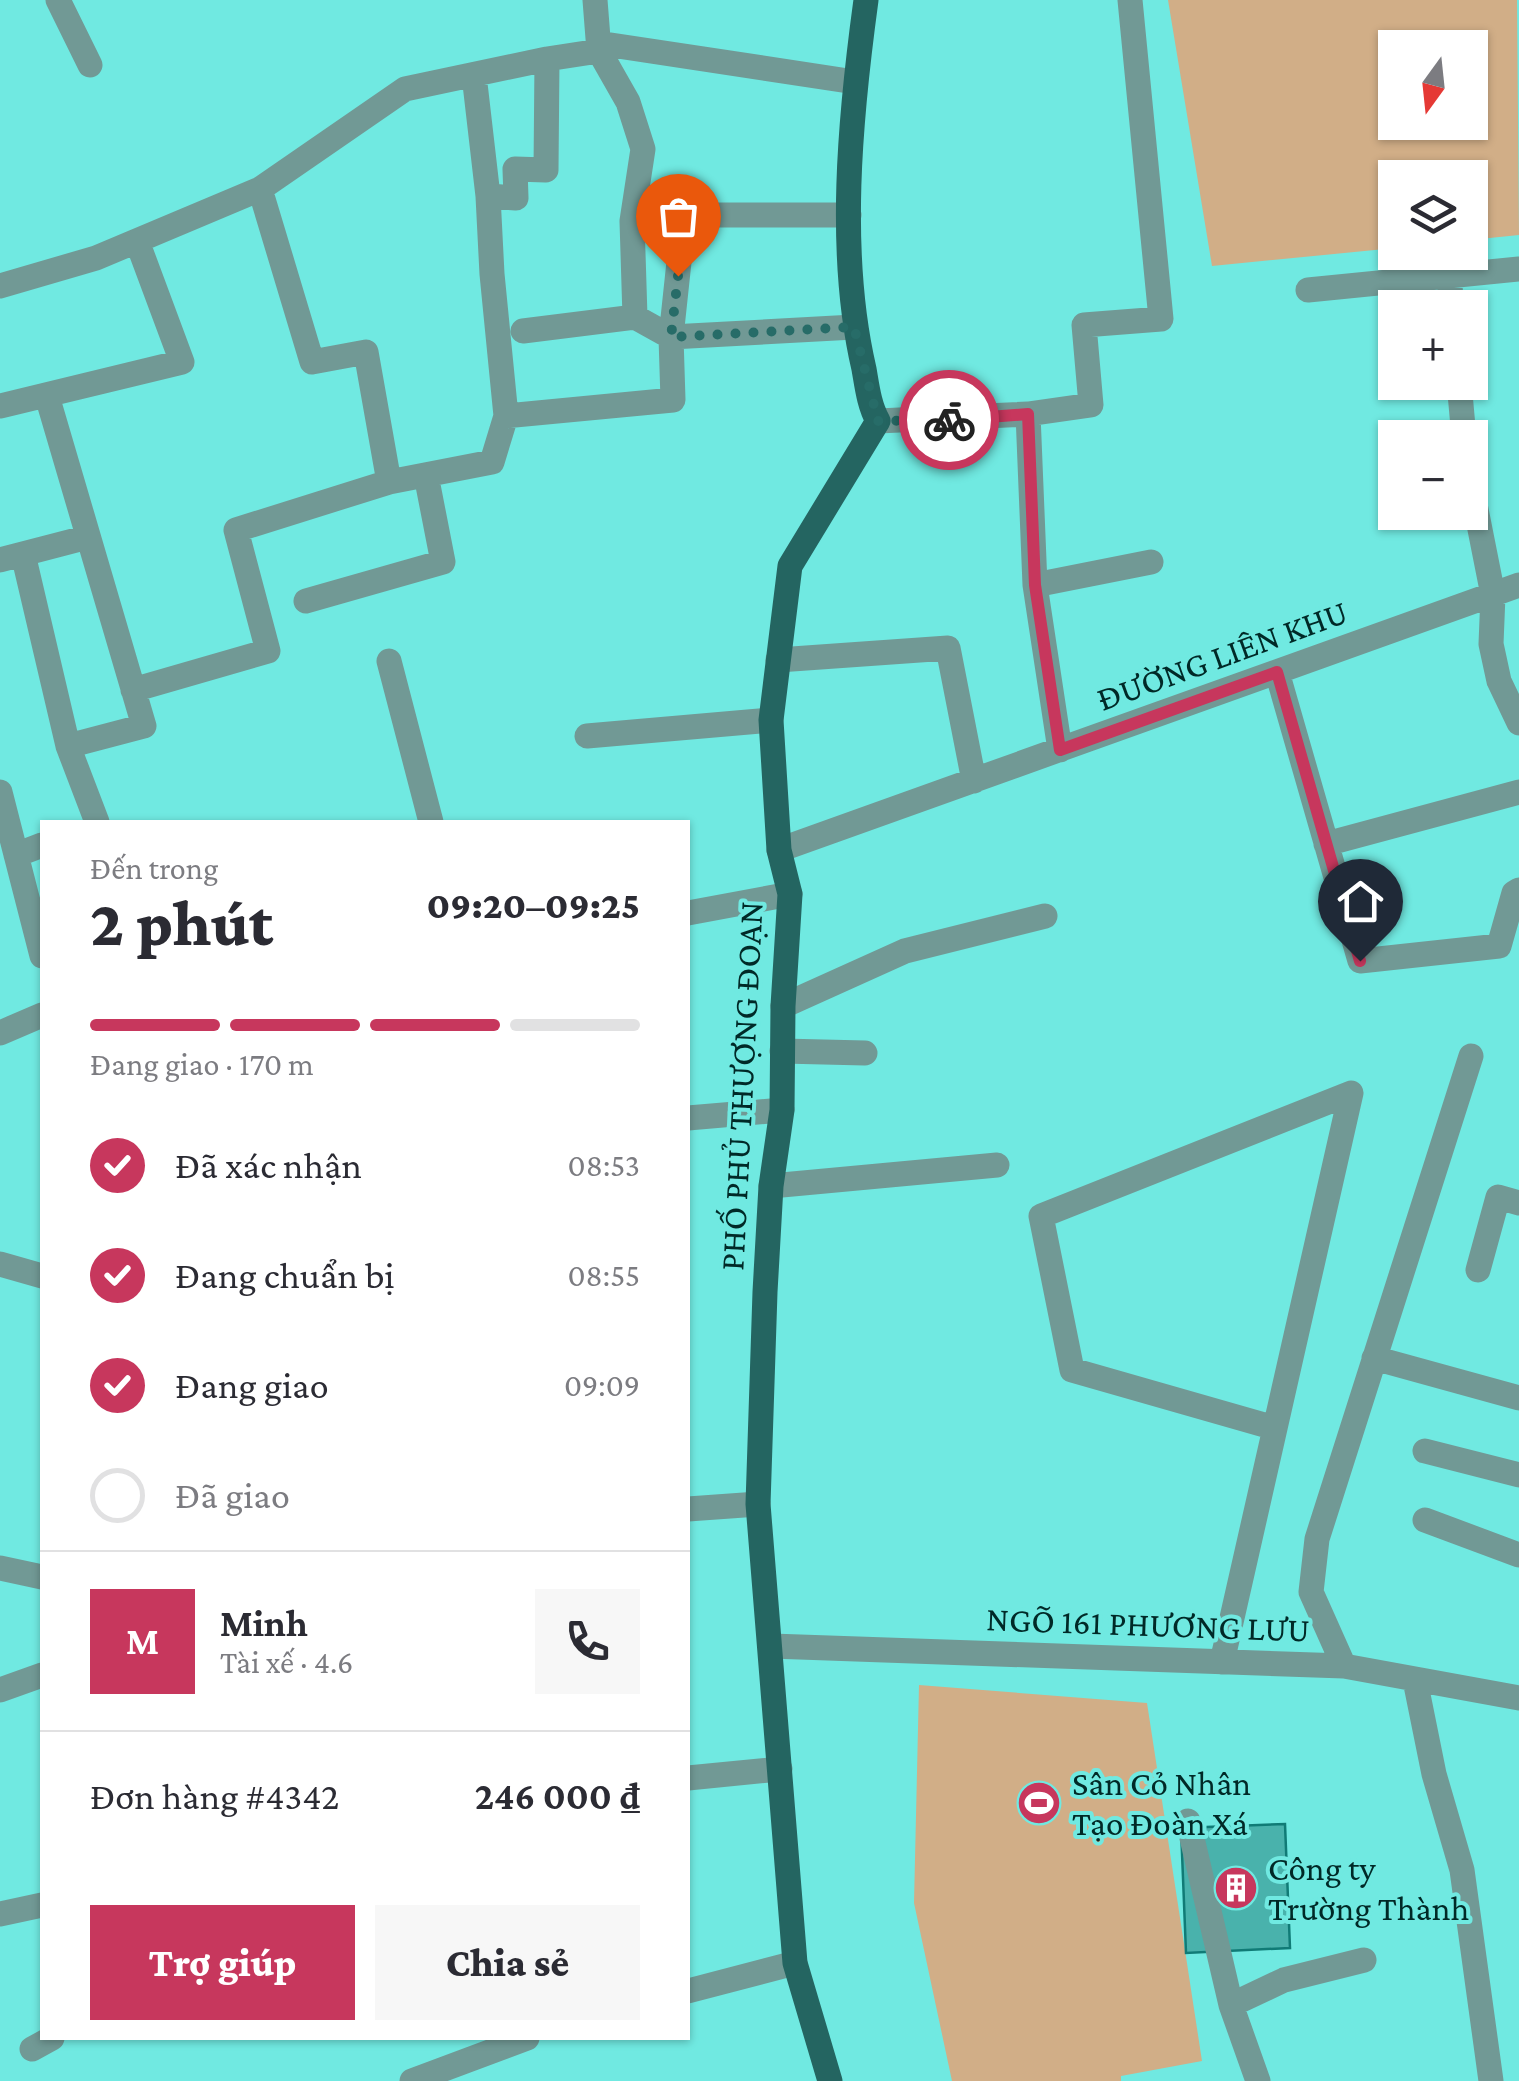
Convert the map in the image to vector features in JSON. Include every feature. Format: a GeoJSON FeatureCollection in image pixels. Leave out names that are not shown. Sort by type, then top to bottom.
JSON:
{"type":"FeatureCollection","features":[{"type":"Feature","properties":{"kind":"main road"},"geometry":{"type":"LineString","coordinates":[[866,0],[855,82],[850,214],[854,327],[878,421]]}},
{"type":"Feature","properties":{"kind":"main road","name":"PHỐ PHỦ THƯỢNG ĐOẠN"},"geometry":{"type":"LineString","coordinates":[[830,2081],[795,1963],[758,1504],[771,1186],[782,1110],[782,1006],[790,894],[779,850],[771,720],[790,566],[878,421]]}},
{"type":"Feature","properties":{"kind":"street"},"geometry":{"type":"LineString","coordinates":[[58,0],[90,65]]}},
{"type":"Feature","properties":{"kind":"street"},"geometry":{"type":"LineString","coordinates":[[595,0],[599,51],[628,102],[643,149],[632,222],[635,316]]}},
{"type":"Feature","properties":{"kind":"street"},"geometry":{"type":"LineString","coordinates":[[878,421],[1028,414],[1091,405],[1084,325],[1160,318],[1130,0]]}},
{"type":"Feature","properties":{"kind":"street"},"geometry":{"type":"LineString","coordinates":[[2,279],[96,258],[260,189],[405,89],[599,51],[611,45],[855,82]]}},
{"type":"Feature","properties":{"kind":"street"},"geometry":{"type":"LineString","coordinates":[[488,196],[516,198],[516,170],[546,170],[548,59]]}},
{"type":"Feature","properties":{"kind":"street"},"geometry":{"type":"LineString","coordinates":[[133,690],[268,652],[236,530],[389,482],[492,462],[506,416],[474,74]]}},
{"type":"Feature","properties":{"kind":"street"},"geometry":{"type":"LineString","coordinates":[[260,189],[312,362],[366,352],[389,482]]}},
{"type":"Feature","properties":{"kind":"street"},"geometry":{"type":"LineString","coordinates":[[506,416],[673,400],[671,337],[684,215],[850,214]]}},
{"type":"Feature","properties":{"kind":"street"},"geometry":{"type":"LineString","coordinates":[[0,406],[182,362],[137,241]]}},
{"type":"Feature","properties":{"kind":"street"},"geometry":{"type":"LineString","coordinates":[[1308,290],[1519,269]]}},
{"type":"Feature","properties":{"kind":"street"},"geometry":{"type":"LineString","coordinates":[[1449,276],[1450,290]]}},
{"type":"Feature","properties":{"kind":"street"},"geometry":{"type":"LineString","coordinates":[[523,331],[635,316],[671,337],[854,327]]}},
{"type":"Feature","properties":{"kind":"street"},"geometry":{"type":"LineString","coordinates":[[48,396],[144,726],[68,746]]}},
{"type":"Feature","properties":{"kind":"street"},"geometry":{"type":"LineString","coordinates":[[1028,414],[1035,585],[1060,750]]}},
{"type":"Feature","properties":{"kind":"street"},"geometry":{"type":"LineString","coordinates":[[306,601],[443,562],[426,475]]}},
{"type":"Feature","properties":{"kind":"street"},"geometry":{"type":"LineString","coordinates":[[1480,530],[1493,595],[1490,644],[1500,681],[1519,723]]}},
{"type":"Feature","properties":{"kind":"street"},"geometry":{"type":"LineString","coordinates":[[88,537],[11,557],[68,746],[96,820]]}},
{"type":"Feature","properties":{"kind":"street"},"geometry":{"type":"LineString","coordinates":[[1035,585],[1150,562]]}},
{"type":"Feature","properties":{"kind":"street","name":"ĐƯỜNG LIÊN KHU"},"geometry":{"type":"LineString","coordinates":[[779,850],[1519,586]]}},
{"type":"Feature","properties":{"kind":"street"},"geometry":{"type":"LineString","coordinates":[[778,660],[948,648],[974,780]]}},
{"type":"Feature","properties":{"kind":"street"},"geometry":{"type":"LineString","coordinates":[[390,662],[430,820]]}},
{"type":"Feature","properties":{"kind":"street"},"geometry":{"type":"LineString","coordinates":[[1277,672],[1360,961],[1498,946],[1514,893],[1519,890]]}},
{"type":"Feature","properties":{"kind":"street"},"geometry":{"type":"LineString","coordinates":[[587,736],[771,720]]}},
{"type":"Feature","properties":{"kind":"street"},"geometry":{"type":"LineString","coordinates":[[0,792],[40,948]]}},
{"type":"Feature","properties":{"kind":"street"},"geometry":{"type":"LineString","coordinates":[[1326,844],[1519,792]]}},
{"type":"Feature","properties":{"kind":"street"},"geometry":{"type":"LineString","coordinates":[[16,854],[40,846]]}},
{"type":"Feature","properties":{"kind":"street"},"geometry":{"type":"LineString","coordinates":[[690,914],[790,894]]}},
{"type":"Feature","properties":{"kind":"street"},"geometry":{"type":"LineString","coordinates":[[782,1006],[905,951],[1045,916]]}},
{"type":"Feature","properties":{"kind":"street"},"geometry":{"type":"LineString","coordinates":[[0,1033],[40,1016]]}},
{"type":"Feature","properties":{"kind":"street"},"geometry":{"type":"LineString","coordinates":[[782,1050],[865,1053]]}},
{"type":"Feature","properties":{"kind":"street"},"geometry":{"type":"LineString","coordinates":[[1344,1666],[1311,1592],[1317,1539],[1471,1056]]}},
{"type":"Feature","properties":{"kind":"street"},"geometry":{"type":"LineString","coordinates":[[1222,1662],[1352,1093],[1041,1216],[1072,1370],[1275,1428]]}},
{"type":"Feature","properties":{"kind":"street"},"geometry":{"type":"LineString","coordinates":[[690,1118],[782,1110]]}},
{"type":"Feature","properties":{"kind":"street"},"geometry":{"type":"LineString","coordinates":[[771,1186],[997,1165]]}},
{"type":"Feature","properties":{"kind":"street"},"geometry":{"type":"LineString","coordinates":[[1478,1270],[1498,1197],[1519,1203]]}},
{"type":"Feature","properties":{"kind":"street"},"geometry":{"type":"LineString","coordinates":[[0,1264],[40,1275]]}},
{"type":"Feature","properties":{"kind":"street"},"geometry":{"type":"LineString","coordinates":[[1374,1358],[1519,1398]]}},
{"type":"Feature","properties":{"kind":"street"},"geometry":{"type":"LineString","coordinates":[[1425,1451],[1519,1475]]}},
{"type":"Feature","properties":{"kind":"street"},"geometry":{"type":"LineString","coordinates":[[690,1509],[758,1504]]}},
{"type":"Feature","properties":{"kind":"street"},"geometry":{"type":"LineString","coordinates":[[1425,1520],[1519,1556]]}},
{"type":"Feature","properties":{"kind":"street"},"geometry":{"type":"LineString","coordinates":[[0,1568],[40,1577]]}},
{"type":"Feature","properties":{"kind":"street","name":"NGÕ 161 PHƯƠNG LƯU"},"geometry":{"type":"LineString","coordinates":[[771,1646],[1344,1666],[1519,1698]]}},
{"type":"Feature","properties":{"kind":"street"},"geometry":{"type":"LineString","coordinates":[[0,1690],[40,1676]]}},
{"type":"Feature","properties":{"kind":"street"},"geometry":{"type":"LineString","coordinates":[[1415,1680],[1434,1774],[1462,1870],[1491,2081]]}},
{"type":"Feature","properties":{"kind":"street"},"geometry":{"type":"LineString","coordinates":[[690,1778],[780,1770]]}},
{"type":"Feature","properties":{"kind":"street"},"geometry":{"type":"LineString","coordinates":[[1188,1820],[1231,2005],[1258,2081]]}},
{"type":"Feature","properties":{"kind":"street"},"geometry":{"type":"LineString","coordinates":[[0,1914],[40,1904]]}},
{"type":"Feature","properties":{"kind":"street"},"geometry":{"type":"LineString","coordinates":[[1231,2005],[1284,1980],[1364,1960]]}},
{"type":"Feature","properties":{"kind":"street"},"geometry":{"type":"LineString","coordinates":[[690,1990],[795,1963]]}},
{"type":"Feature","properties":{"kind":"street"},"geometry":{"type":"LineString","coordinates":[[412,2081],[515,2040]]}},
{"type":"Feature","properties":{"kind":"shaded area"},"geometry":{"type":"Polygon","coordinates":[[[1168,0],[1517,0],[1519,235],[1488,238],[1488,160],[1378,160],[1378,250],[1212,266],[1168,0]]]}},
{"type":"Feature","properties":{"kind":"shaded area","name":"Sân Cỏ Nhân Tạo Đoàn Xá"},"geometry":{"type":"Polygon","coordinates":[[[919,1685],[1147,1703],[1202,2061],[1121,2076],[1121,2081],[952,2081],[914,1903],[919,1685]]]}},
{"type":"Feature","properties":{"kind":"building","name":"Công ty Trường Thành"},"geometry":{"type":"Polygon","coordinates":[[[1285,1824],[1290,1948],[1186,1953],[1181,1828],[1285,1824]]]}},
{"type":"Feature","properties":{"kind":"way so far"},"geometry":{"type":"LineString","coordinates":[[678,276],[671,337],[854,327],[878,421],[949,420]]}},
{"type":"Feature","properties":{"kind":"place","name":"Sân Cỏ Nhân Tạo Đoàn Xá"},"geometry":{"type":"Point","coordinates":[1039,1803]}},
{"type":"Feature","properties":{"kind":"place","name":"Công ty Trường Thành"},"geometry":{"type":"Point","coordinates":[1236,1888]}},
{"type":"Feature","properties":{"kind":"route"},"geometry":{"type":"LineString","coordinates":[[949,420],[1028,414],[1035,585],[1060,750],[1277,672],[1360,961]]}}]}
